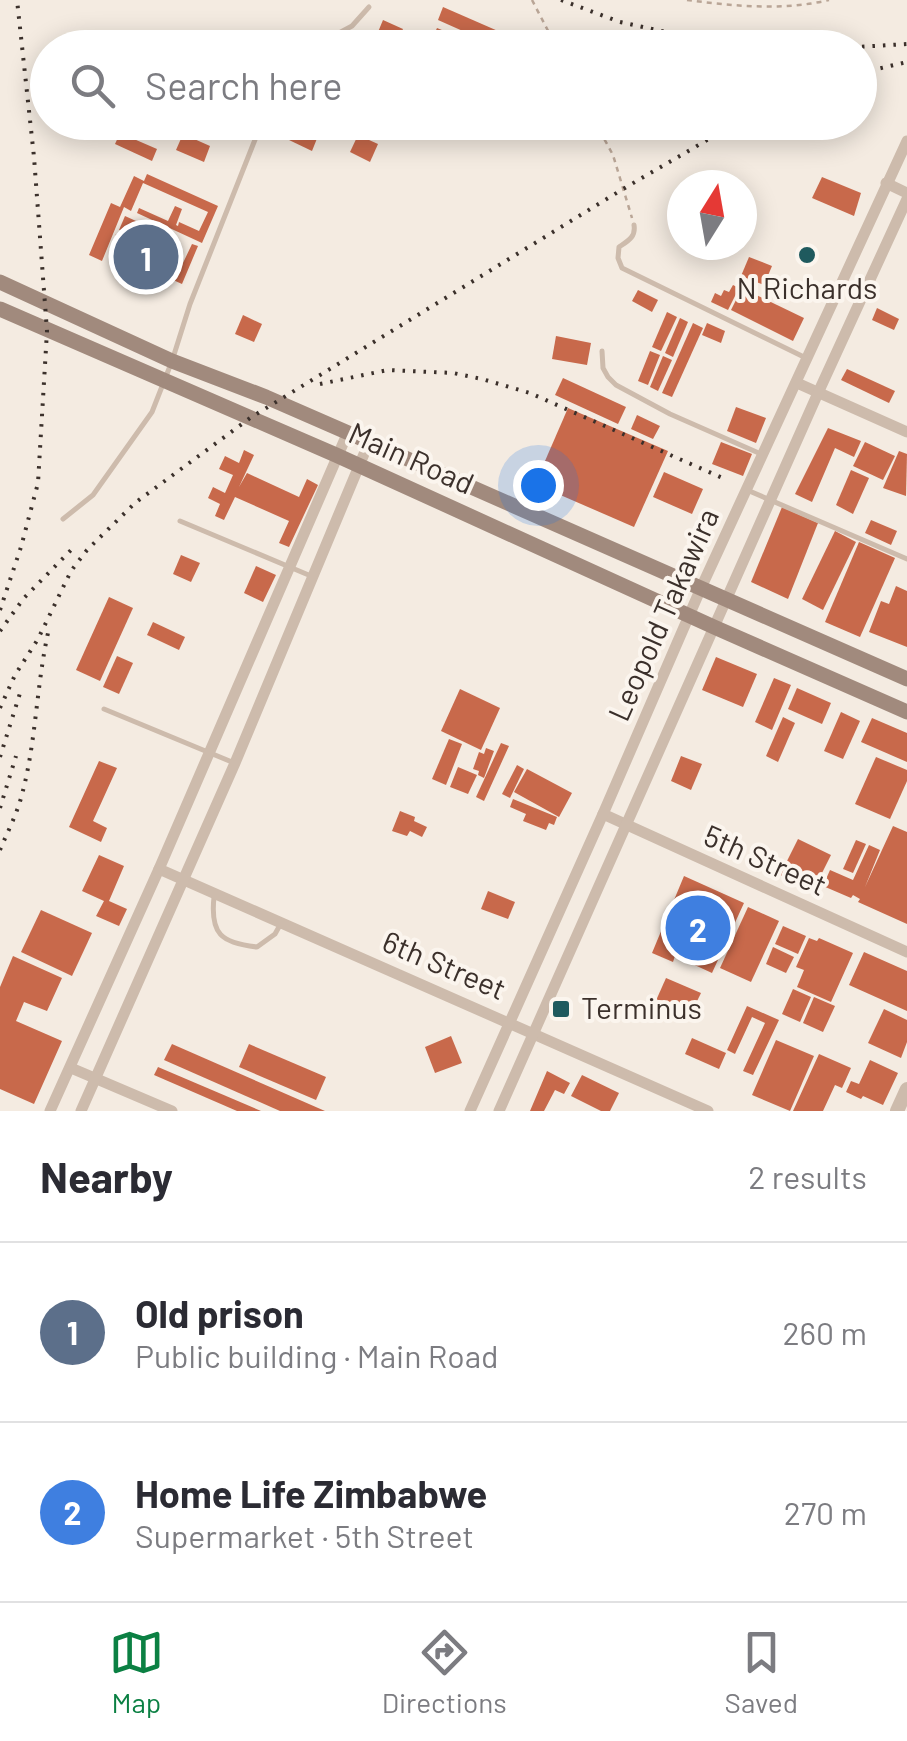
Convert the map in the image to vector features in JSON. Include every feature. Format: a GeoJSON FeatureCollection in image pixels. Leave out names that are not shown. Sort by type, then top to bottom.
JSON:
{"type":"FeatureCollection","features":[{"type":"Feature","properties":{"kind":"main road","name":"Main Road"},"geometry":{"type":"LineString","coordinates":[[0,282],[907,679]]}},
{"type":"Feature","properties":{"kind":"main road","name":"Main Road"},"geometry":{"type":"LineString","coordinates":[[0,310],[907,712]]}},
{"type":"Feature","properties":{"kind":"main road"},"geometry":{"type":"LineString","coordinates":[[508,533],[520,510]]}},
{"type":"Feature","properties":{"kind":"street","name":"Leopold Takawira"},"geometry":{"type":"LineString","coordinates":[[470,1111],[701,588],[907,141]]}},
{"type":"Feature","properties":{"kind":"street"},"geometry":{"type":"LineString","coordinates":[[886,183],[907,196]]}},
{"type":"Feature","properties":{"kind":"street","name":"Leopold Takawira"},"geometry":{"type":"LineString","coordinates":[[499,1111],[907,196]]}},
{"type":"Feature","properties":{"kind":"street"},"geometry":{"type":"LineString","coordinates":[[798,383],[907,432]]}},
{"type":"Feature","properties":{"kind":"street"},"geometry":{"type":"LineString","coordinates":[[50,1111],[348,432]]}},
{"type":"Feature","properties":{"kind":"street"},"geometry":{"type":"LineString","coordinates":[[81,1111],[235,763],[369,442]]}},
{"type":"Feature","properties":{"kind":"street"},"geometry":{"type":"LineString","coordinates":[[250,659],[274,669]]}},
{"type":"Feature","properties":{"kind":"street","name":"5th Street"},"geometry":{"type":"LineString","coordinates":[[604,814],[907,952]]}},
{"type":"Feature","properties":{"kind":"street","name":"6th Street"},"geometry":{"type":"LineString","coordinates":[[159,870],[708,1111]]}},
{"type":"Feature","properties":{"kind":"street"},"geometry":{"type":"LineString","coordinates":[[71,1068],[172,1111]]}},
{"type":"Feature","properties":{"kind":"street"},"geometry":{"type":"LineString","coordinates":[[897,1111],[907,1088]]}},
{"type":"Feature","properties":{"kind":"lane"},"geometry":{"type":"LineString","coordinates":[[345,30],[369,7]]}},
{"type":"Feature","properties":{"kind":"lane"},"geometry":{"type":"LineString","coordinates":[[63,519],[93,495],[152,412],[255,140]]}},
{"type":"Feature","properties":{"kind":"lane"},"geometry":{"type":"LineString","coordinates":[[634,224],[632,238],[619,248],[622,268],[808,358]]}},
{"type":"Feature","properties":{"kind":"lane"},"geometry":{"type":"LineString","coordinates":[[602,351],[603,368],[616,385],[670,414],[764,455]]}},
{"type":"Feature","properties":{"kind":"lane"},"geometry":{"type":"LineString","coordinates":[[747,490],[907,559]]}},
{"type":"Feature","properties":{"kind":"lane"},"geometry":{"type":"LineString","coordinates":[[180,522],[313,577]]}},
{"type":"Feature","properties":{"kind":"lane"},"geometry":{"type":"LineString","coordinates":[[104,708],[235,763]]}},
{"type":"Feature","properties":{"kind":"lane"},"geometry":{"type":"LineString","coordinates":[[214,894],[212,914],[220,936],[258,947],[275,934],[281,923]]}},
{"type":"Feature","properties":{"kind":"path"},"geometry":{"type":"LineString","coordinates":[[532,0],[548,30]]}},
{"type":"Feature","properties":{"kind":"path"},"geometry":{"type":"LineString","coordinates":[[687,0],[727,6],[806,5],[828,0]]}},
{"type":"Feature","properties":{"kind":"path"},"geometry":{"type":"LineString","coordinates":[[604,140],[634,224]]}},
{"type":"Feature","properties":{"kind":"building"},"geometry":{"type":"Polygon","coordinates":[[[443,7],[496,30],[460,30],[438,20],[443,7]]]}},
{"type":"Feature","properties":{"kind":"building"},"geometry":{"type":"Polygon","coordinates":[[[383,20],[403,29],[403,30],[379,30],[383,20]]]}},
{"type":"Feature","properties":{"kind":"building"},"geometry":{"type":"Polygon","coordinates":[[[117,140],[136,140],[157,149],[152,161],[115,144],[117,140]]]}},
{"type":"Feature","properties":{"kind":"building"},"geometry":{"type":"Polygon","coordinates":[[[180,140],[196,140],[210,146],[204,162],[176,150],[180,140]]]}},
{"type":"Feature","properties":{"kind":"building"},"geometry":{"type":"Polygon","coordinates":[[[289,140],[316,140],[312,151],[289,140]]]}},
{"type":"Feature","properties":{"kind":"building"},"geometry":{"type":"Polygon","coordinates":[[[356,140],[378,144],[370,162],[350,152],[356,140]]]}},
{"type":"Feature","properties":{"kind":"building"},"geometry":{"type":"Polygon","coordinates":[[[147,174],[218,206],[202,243],[137,213],[139,208],[168,221],[175,206],[182,209],[176,225],[179,222],[199,231],[208,212],[143,183],[131,211],[124,207],[102,261],[89,255],[111,203],[120,207],[134,176],[144,181],[147,174]]]}},
{"type":"Feature","properties":{"kind":"building"},"geometry":{"type":"Polygon","coordinates":[[[822,177],[861,193],[854,216],[812,198],[822,177]]]}},
{"type":"Feature","properties":{"kind":"building"},"geometry":{"type":"Polygon","coordinates":[[[125,216],[180,241],[174,254],[119,230],[125,216]]]}},
{"type":"Feature","properties":{"kind":"building"},"geometry":{"type":"Polygon","coordinates":[[[116,234],[183,263],[192,244],[198,246],[182,284],[109,251],[116,234]]]}},
{"type":"Feature","properties":{"kind":"building"},"geometry":{"type":"Polygon","coordinates":[[[748,260],[772,266],[764,285],[741,276],[748,260]]]}},
{"type":"Feature","properties":{"kind":"building"},"geometry":{"type":"Polygon","coordinates":[[[733,285],[739,288],[728,310],[711,302],[715,293],[721,296],[733,285]]]}},
{"type":"Feature","properties":{"kind":"building"},"geometry":{"type":"Polygon","coordinates":[[[742,288],[804,318],[793,341],[731,310],[742,288]]]}},
{"type":"Feature","properties":{"kind":"building"},"geometry":{"type":"Polygon","coordinates":[[[638,290],[658,300],[652,312],[632,301],[638,290]]]}},
{"type":"Feature","properties":{"kind":"building"},"geometry":{"type":"Polygon","coordinates":[[[877,308],[899,319],[894,330],[872,320],[877,308]]]}},
{"type":"Feature","properties":{"kind":"building"},"geometry":{"type":"Polygon","coordinates":[[[667,312],[677,317],[661,351],[652,347],[667,312]]]}},
{"type":"Feature","properties":{"kind":"building"},"geometry":{"type":"Polygon","coordinates":[[[243,315],[262,324],[254,342],[235,334],[243,315]]]}},
{"type":"Feature","properties":{"kind":"building"},"geometry":{"type":"Polygon","coordinates":[[[680,318],[688,322],[673,357],[665,353],[680,318]]]}},
{"type":"Feature","properties":{"kind":"building"},"geometry":{"type":"Polygon","coordinates":[[[693,323],[703,328],[672,397],[662,393],[693,323]]]}},
{"type":"Feature","properties":{"kind":"building"},"geometry":{"type":"Polygon","coordinates":[[[707,323],[725,331],[721,343],[702,335],[707,323]]]}},
{"type":"Feature","properties":{"kind":"building"},"geometry":{"type":"Polygon","coordinates":[[[556,336],[591,343],[587,365],[552,359],[556,336]]]}},
{"type":"Feature","properties":{"kind":"building"},"geometry":{"type":"Polygon","coordinates":[[[650,351],[660,355],[648,385],[638,381],[650,351]]]}},
{"type":"Feature","properties":{"kind":"building"},"geometry":{"type":"Polygon","coordinates":[[[663,356],[672,360],[658,391],[650,387],[663,356]]]}},
{"type":"Feature","properties":{"kind":"building"},"geometry":{"type":"Polygon","coordinates":[[[847,369],[895,391],[889,403],[841,380],[847,369]]]}},
{"type":"Feature","properties":{"kind":"building"},"geometry":{"type":"Polygon","coordinates":[[[563,378],[626,407],[618,424],[555,395],[563,378]]]}},
{"type":"Feature","properties":{"kind":"building"},"geometry":{"type":"Polygon","coordinates":[[[736,407],[766,418],[756,443],[727,431],[736,407]]]}},
{"type":"Feature","properties":{"kind":"building"},"geometry":{"type":"Polygon","coordinates":[[[568,408],[668,451],[634,527],[535,484],[568,408]]]}},
{"type":"Feature","properties":{"kind":"building"},"geometry":{"type":"Polygon","coordinates":[[[637,415],[660,426],[653,439],[631,429],[637,415]]]}},
{"type":"Feature","properties":{"kind":"building"},"geometry":{"type":"Polygon","coordinates":[[[828,428],[861,441],[854,457],[835,448],[812,502],[795,494],[828,428]]]}},
{"type":"Feature","properties":{"kind":"building"},"geometry":{"type":"Polygon","coordinates":[[[721,442],[752,454],[743,476],[712,464],[721,442]]]}},
{"type":"Feature","properties":{"kind":"building"},"geometry":{"type":"Polygon","coordinates":[[[865,442],[895,456],[883,480],[853,466],[865,442]]]}},
{"type":"Feature","properties":{"kind":"building"},"geometry":{"type":"Polygon","coordinates":[[[244,450],[254,455],[239,487],[247,473],[299,497],[307,479],[318,485],[289,547],[279,543],[289,521],[235,497],[224,520],[215,516],[220,504],[208,498],[213,487],[225,493],[233,475],[219,469],[225,456],[239,463],[244,450]]]}},
{"type":"Feature","properties":{"kind":"building"},"geometry":{"type":"Polygon","coordinates":[[[899,451],[907,454],[906,496],[883,488],[899,451]]]}},
{"type":"Feature","properties":{"kind":"building"},"geometry":{"type":"Polygon","coordinates":[[[851,470],[869,478],[853,514],[836,505],[851,470]]]}},
{"type":"Feature","properties":{"kind":"building"},"geometry":{"type":"Polygon","coordinates":[[[664,472],[703,489],[692,514],[653,497],[664,472]]]}},
{"type":"Feature","properties":{"kind":"building"},"geometry":{"type":"Polygon","coordinates":[[[782,507],[818,523],[788,599],[751,582],[782,507]]]}},
{"type":"Feature","properties":{"kind":"building"},"geometry":{"type":"Polygon","coordinates":[[[871,520],[897,531],[891,545],[865,533],[871,520]]]}},
{"type":"Feature","properties":{"kind":"building"},"geometry":{"type":"Polygon","coordinates":[[[835,531],[856,542],[823,610],[802,599],[835,531]]]}},
{"type":"Feature","properties":{"kind":"building"},"geometry":{"type":"Polygon","coordinates":[[[859,542],[895,558],[860,637],[825,622],[859,542]]]}},
{"type":"Feature","properties":{"kind":"building"},"geometry":{"type":"Polygon","coordinates":[[[181,555],[200,563],[191,582],[173,574],[181,555]]]}},
{"type":"Feature","properties":{"kind":"building"},"geometry":{"type":"Polygon","coordinates":[[[256,566],[276,575],[263,602],[244,593],[256,566]]]}},
{"type":"Feature","properties":{"kind":"building"},"geometry":{"type":"Polygon","coordinates":[[[896,586],[907,591],[907,647],[869,632],[881,601],[889,604],[896,586]]]}},
{"type":"Feature","properties":{"kind":"building"},"geometry":{"type":"Polygon","coordinates":[[[109,597],[133,608],[100,681],[76,670],[109,597]]]}},
{"type":"Feature","properties":{"kind":"building"},"geometry":{"type":"Polygon","coordinates":[[[153,622],[185,637],[179,650],[147,635],[153,622]]]}},
{"type":"Feature","properties":{"kind":"building"},"geometry":{"type":"Polygon","coordinates":[[[117,656],[133,663],[119,694],[103,687],[117,656]]]}},
{"type":"Feature","properties":{"kind":"building"},"geometry":{"type":"Polygon","coordinates":[[[716,657],[757,674],[743,707],[702,690],[716,657]]]}},
{"type":"Feature","properties":{"kind":"building"},"geometry":{"type":"Polygon","coordinates":[[[774,678],[791,685],[772,730],[755,722],[774,678]]]}},
{"type":"Feature","properties":{"kind":"building"},"geometry":{"type":"Polygon","coordinates":[[[797,688],[831,703],[822,724],[788,709],[797,688]]]}},
{"type":"Feature","properties":{"kind":"building"},"geometry":{"type":"Polygon","coordinates":[[[460,689],[500,708],[481,750],[441,731],[460,689]]]}},
{"type":"Feature","properties":{"kind":"building"},"geometry":{"type":"Polygon","coordinates":[[[841,712],[860,721],[843,759],[824,751],[841,712]]]}},
{"type":"Feature","properties":{"kind":"building"},"geometry":{"type":"Polygon","coordinates":[[[783,717],[795,723],[778,762],[766,756],[783,717]]]}},
{"type":"Feature","properties":{"kind":"building"},"geometry":{"type":"Polygon","coordinates":[[[872,718],[907,733],[907,762],[861,742],[872,718]]]}},
{"type":"Feature","properties":{"kind":"building"},"geometry":{"type":"Polygon","coordinates":[[[449,739],[462,744],[446,785],[432,779],[449,739]]]}},
{"type":"Feature","properties":{"kind":"building"},"geometry":{"type":"Polygon","coordinates":[[[501,743],[509,746],[484,801],[476,797],[501,743]]]}},
{"type":"Feature","properties":{"kind":"building"},"geometry":{"type":"Polygon","coordinates":[[[486,748],[494,751],[484,778],[473,769],[479,752],[484,754],[486,748]]]}},
{"type":"Feature","properties":{"kind":"building"},"geometry":{"type":"Polygon","coordinates":[[[681,756],[702,764],[691,790],[671,781],[681,756]]]}},
{"type":"Feature","properties":{"kind":"building"},"geometry":{"type":"Polygon","coordinates":[[[876,757],[907,770],[907,781],[890,819],[855,804],[876,757]]]}},
{"type":"Feature","properties":{"kind":"building"},"geometry":{"type":"Polygon","coordinates":[[[99,761],[117,768],[93,821],[107,828],[101,842],[69,827],[99,761]]]}},
{"type":"Feature","properties":{"kind":"building"},"geometry":{"type":"Polygon","coordinates":[[[517,765],[524,769],[510,798],[502,794],[517,765]]]}},
{"type":"Feature","properties":{"kind":"building"},"geometry":{"type":"Polygon","coordinates":[[[458,767],[477,775],[468,794],[450,787],[458,767]]]}},
{"type":"Feature","properties":{"kind":"building"},"geometry":{"type":"Polygon","coordinates":[[[527,769],[572,793],[559,817],[514,792],[527,769]]]}},
{"type":"Feature","properties":{"kind":"building"},"geometry":{"type":"Polygon","coordinates":[[[513,799],[557,817],[554,825],[549,823],[546,830],[523,821],[526,814],[510,807],[513,799]]]}},
{"type":"Feature","properties":{"kind":"building"},"geometry":{"type":"Polygon","coordinates":[[[400,811],[427,827],[422,837],[410,831],[407,836],[392,831],[400,811]]]}},
{"type":"Feature","properties":{"kind":"building"},"geometry":{"type":"Polygon","coordinates":[[[893,826],[907,832],[907,924],[858,902],[860,899],[853,895],[851,898],[823,886],[830,870],[853,880],[869,845],[880,850],[865,887],[893,826]]]}},
{"type":"Feature","properties":{"kind":"building"},"geometry":{"type":"Polygon","coordinates":[[[798,839],[831,855],[813,891],[780,875],[798,839]]]}},
{"type":"Feature","properties":{"kind":"building"},"geometry":{"type":"Polygon","coordinates":[[[856,840],[866,844],[853,873],[843,869],[856,840]]]}},
{"type":"Feature","properties":{"kind":"building"},"geometry":{"type":"Polygon","coordinates":[[[99,855],[124,866],[109,901],[127,909],[119,926],[96,916],[104,901],[82,891],[99,855]]]}},
{"type":"Feature","properties":{"kind":"building"},"geometry":{"type":"Polygon","coordinates":[[[684,876],[744,903],[712,973],[675,956],[673,962],[652,953],[684,876]]]}},
{"type":"Feature","properties":{"kind":"building"},"geometry":{"type":"Polygon","coordinates":[[[488,891],[515,902],[508,919],[481,909],[488,891]]]}},
{"type":"Feature","properties":{"kind":"building"},"geometry":{"type":"Polygon","coordinates":[[[748,907],[779,921],[751,982],[720,968],[748,907]]]}},
{"type":"Feature","properties":{"kind":"building"},"geometry":{"type":"Polygon","coordinates":[[[41,910],[92,933],[72,976],[21,952],[41,910]]]}},
{"type":"Feature","properties":{"kind":"building"},"geometry":{"type":"Polygon","coordinates":[[[783,926],[806,936],[798,954],[775,944],[783,926]]]}},
{"type":"Feature","properties":{"kind":"building"},"geometry":{"type":"Polygon","coordinates":[[[809,938],[819,938],[853,953],[831,1002],[797,987],[804,970],[796,967],[809,938]]]}},
{"type":"Feature","properties":{"kind":"building"},"geometry":{"type":"Polygon","coordinates":[[[773,947],[794,957],[786,973],[766,964],[773,947]]]}},
{"type":"Feature","properties":{"kind":"building"},"geometry":{"type":"Polygon","coordinates":[[[864,952],[907,971],[907,1011],[849,985],[864,952]]]}},
{"type":"Feature","properties":{"kind":"building"},"geometry":{"type":"Polygon","coordinates":[[[13,956],[62,978],[47,1011],[24,1002],[16,1021],[62,1041],[34,1104],[0,1089],[0,987],[13,956]]]}},
{"type":"Feature","properties":{"kind":"building"},"geometry":{"type":"Polygon","coordinates":[[[666,978],[701,993],[688,1020],[654,1005],[666,978]]]}},
{"type":"Feature","properties":{"kind":"building"},"geometry":{"type":"Polygon","coordinates":[[[793,989],[811,997],[800,1022],[782,1014],[793,989]]]}},
{"type":"Feature","properties":{"kind":"building"},"geometry":{"type":"Polygon","coordinates":[[[814,997],[835,1006],[823,1032],[803,1023],[814,997]]]}},
{"type":"Feature","properties":{"kind":"building"},"geometry":{"type":"Polygon","coordinates":[[[747,1006],[779,1020],[753,1075],[743,1071],[765,1023],[752,1017],[735,1054],[727,1050],[747,1006]]]}},
{"type":"Feature","properties":{"kind":"building"},"geometry":{"type":"Polygon","coordinates":[[[884,1009],[907,1020],[907,1042],[901,1058],[868,1043],[884,1009]]]}},
{"type":"Feature","properties":{"kind":"building"},"geometry":{"type":"Polygon","coordinates":[[[451,1036],[462,1063],[435,1073],[425,1047],[451,1036]]]}},
{"type":"Feature","properties":{"kind":"building"},"geometry":{"type":"Polygon","coordinates":[[[692,1038],[726,1053],[719,1069],[685,1054],[692,1038]]]}},
{"type":"Feature","properties":{"kind":"building"},"geometry":{"type":"Polygon","coordinates":[[[776,1040],[814,1056],[790,1111],[752,1095],[776,1040]]]}},
{"type":"Feature","properties":{"kind":"building"},"geometry":{"type":"Polygon","coordinates":[[[172,1044],[325,1111],[280,1111],[164,1060],[172,1044]]]}},
{"type":"Feature","properties":{"kind":"building"},"geometry":{"type":"Polygon","coordinates":[[[249,1044],[326,1077],[316,1100],[239,1067],[249,1044]]]}},
{"type":"Feature","properties":{"kind":"building"},"geometry":{"type":"Polygon","coordinates":[[[819,1054],[851,1068],[842,1088],[835,1085],[823,1111],[793,1111],[819,1054]]]}},
{"type":"Feature","properties":{"kind":"building"},"geometry":{"type":"Polygon","coordinates":[[[870,1060],[898,1073],[883,1105],[846,1092],[851,1081],[859,1084],[870,1060]]]}},
{"type":"Feature","properties":{"kind":"building"},"geometry":{"type":"Polygon","coordinates":[[[158,1067],[261,1111],[237,1111],[154,1075],[158,1067]]]}},
{"type":"Feature","properties":{"kind":"building"},"geometry":{"type":"Polygon","coordinates":[[[547,1071],[570,1083],[564,1094],[555,1090],[544,1111],[530,1111],[547,1071]]]}},
{"type":"Feature","properties":{"kind":"building"},"geometry":{"type":"Polygon","coordinates":[[[582,1075],[619,1093],[610,1111],[601,1111],[571,1096],[582,1075]]]}},
{"type":"Feature","properties":{"kind":"railway"},"geometry":{"type":"LineString","coordinates":[[17,0],[30,120]]}},
{"type":"Feature","properties":{"kind":"railway"},"geometry":{"type":"LineString","coordinates":[[561,0],[620,22],[657,30]]}},
{"type":"Feature","properties":{"kind":"railway"},"geometry":{"type":"LineString","coordinates":[[877,46],[907,44]]}},
{"type":"Feature","properties":{"kind":"railway"},"geometry":{"type":"LineString","coordinates":[[877,69],[907,62]]}},
{"type":"Feature","properties":{"kind":"railway"},"geometry":{"type":"LineString","coordinates":[[0,610],[38,483],[47,331],[32,140]]}},
{"type":"Feature","properties":{"kind":"railway"},"geometry":{"type":"LineString","coordinates":[[0,708],[71,571],[135,503],[250,418],[707,140]]}},
{"type":"Feature","properties":{"kind":"railway"},"geometry":{"type":"LineString","coordinates":[[320,384],[388,370],[453,373],[482,379],[530,393],[727,480]]}},
{"type":"Feature","properties":{"kind":"railway"},"geometry":{"type":"LineString","coordinates":[[0,631],[24,598],[76,545]]}},
{"type":"Feature","properties":{"kind":"railway"},"geometry":{"type":"LineString","coordinates":[[0,850],[26,778],[48,633]]}},
{"type":"Feature","properties":{"kind":"railway"},"geometry":{"type":"LineString","coordinates":[[0,757],[21,690]]}},
{"type":"Feature","properties":{"kind":"railway"},"geometry":{"type":"LineString","coordinates":[[0,808],[16,756]]}},
{"type":"Feature","properties":{"kind":"place","name":"N Richards"},"geometry":{"type":"Point","coordinates":[807,255]}},
{"type":"Feature","properties":{"kind":"place","name":"Old prison"},"geometry":{"type":"Point","coordinates":[146,257]}},
{"type":"Feature","properties":{"kind":"place","name":"Home Life Zimbabwe"},"geometry":{"type":"Point","coordinates":[698,928]}},
{"type":"Feature","properties":{"kind":"place","name":"Terminus"},"geometry":{"type":"Point","coordinates":[561,1009]}}]}
